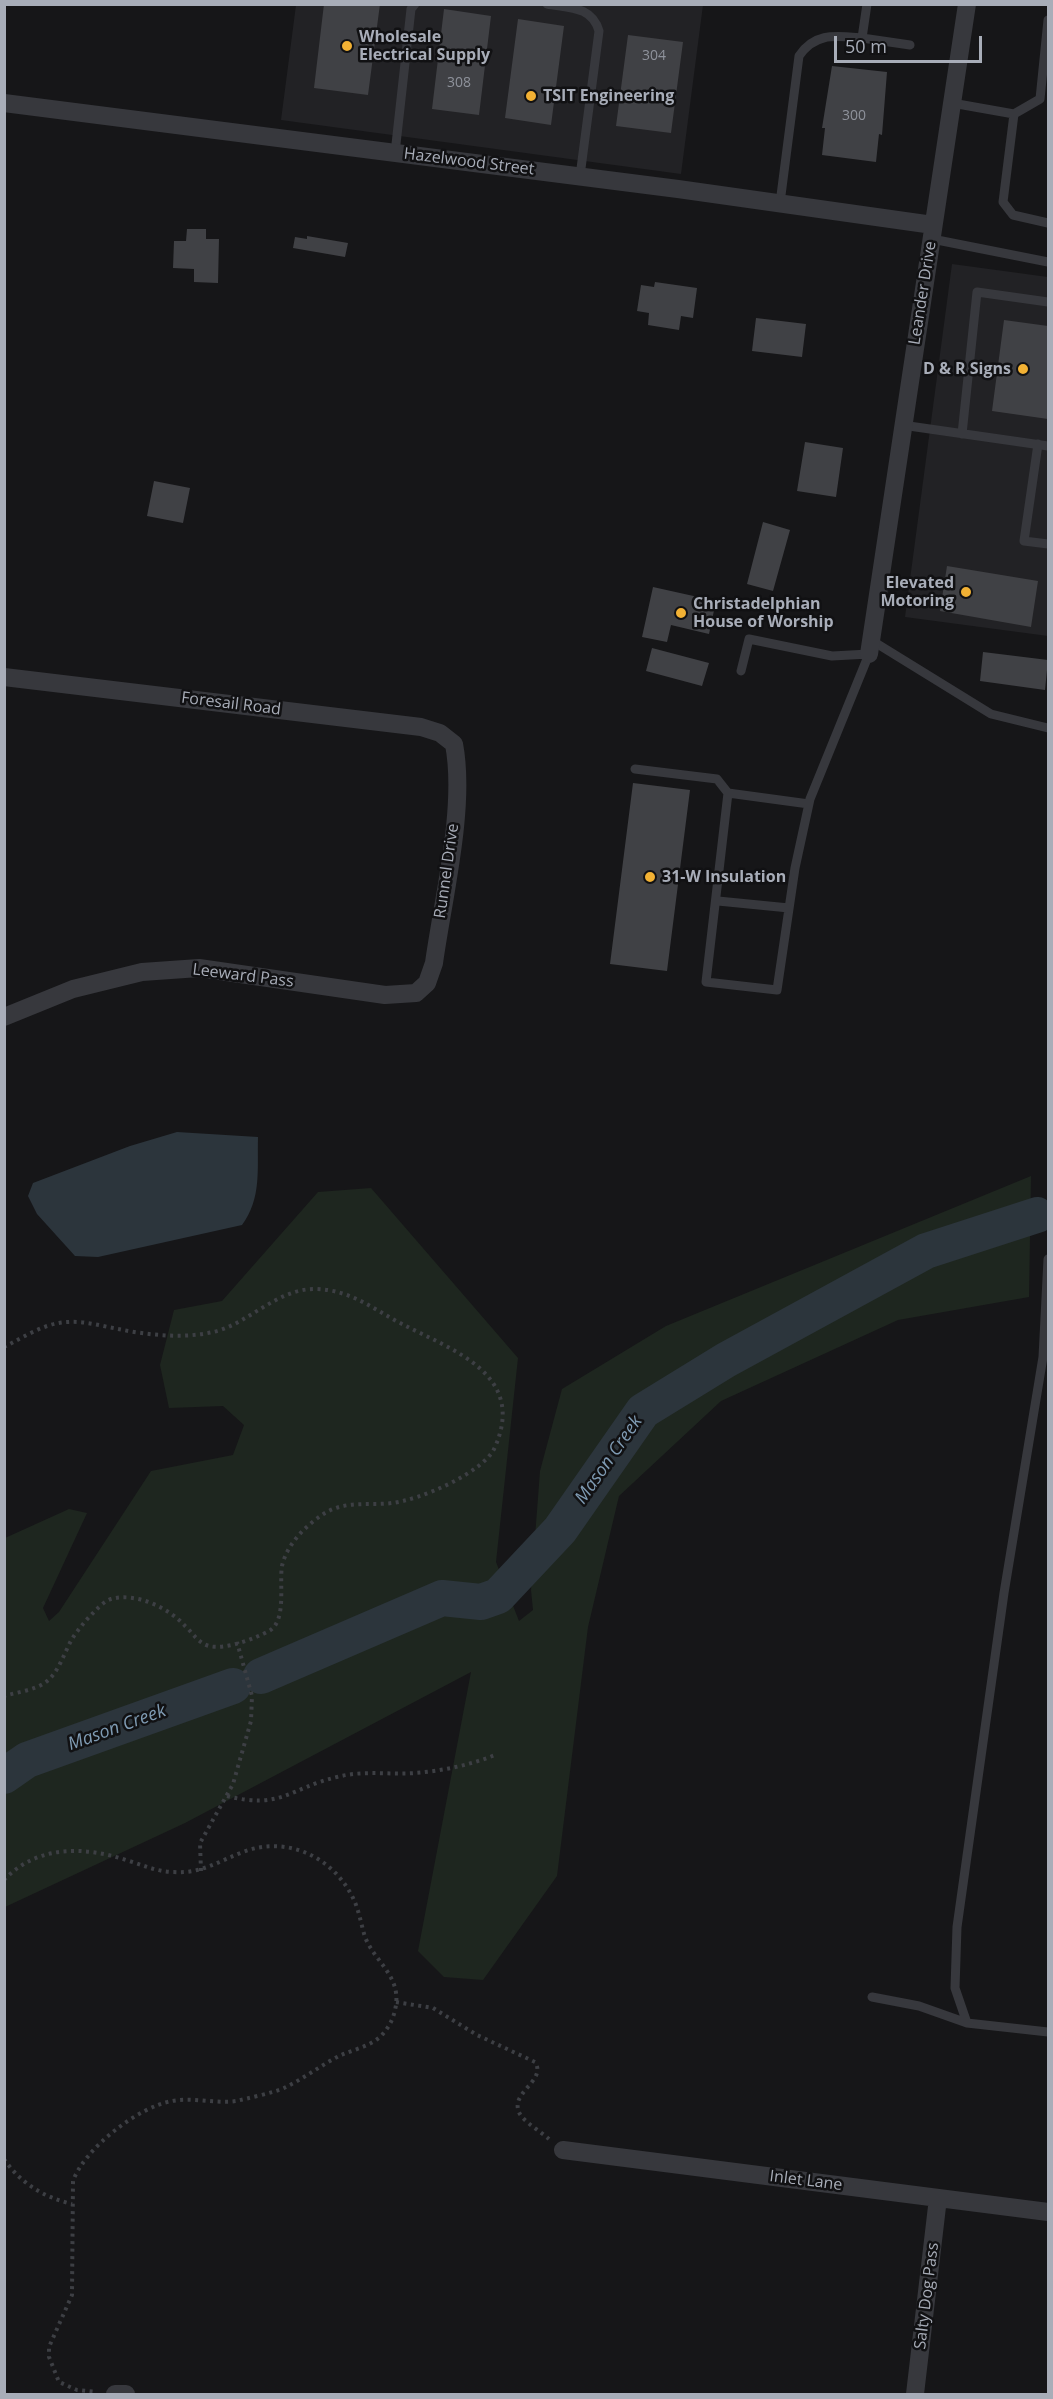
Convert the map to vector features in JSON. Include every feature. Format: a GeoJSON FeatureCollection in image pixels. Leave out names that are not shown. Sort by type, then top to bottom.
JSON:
{"type":"FeatureCollection","features":[{"type":"Feature","properties":{"kind":"street","name":"Leander Drive"},"geometry":{"type":"LineString","coordinates":[[870,647],[967,4]]}},
{"type":"Feature","properties":{"kind":"street","name":"Hazelwood Street"},"geometry":{"type":"LineString","coordinates":[[4,103],[780,203],[932,232]]}},
{"type":"Feature","properties":{"kind":"street","name":"Foresail Road"},"geometry":{"type":"LineString","coordinates":[[4,677],[421,727],[440,733],[454,744]]}},
{"type":"Feature","properties":{"kind":"street","name":"Runnel Drive"},"geometry":{"type":"LineString","coordinates":[[416,993],[427,983],[435,951],[458,797],[459,768],[454,744]]}},
{"type":"Feature","properties":{"kind":"street","name":"Leeward Pass"},"geometry":{"type":"LineString","coordinates":[[4,1017],[72,989],[142,972],[199,968],[385,994],[416,993]]}},
{"type":"Feature","properties":{"kind":"street","name":"Inlet Lane"},"geometry":{"type":"LineString","coordinates":[[563,2150],[1048,2212]]}},
{"type":"Feature","properties":{"kind":"street","name":"Salty Dog Pass"},"geometry":{"type":"LineString","coordinates":[[915,2394],[939,2198]]}},
{"type":"Feature","properties":{"kind":"lane"},"geometry":{"type":"LineString","coordinates":[[395,153],[411,9],[415,4]]}},
{"type":"Feature","properties":{"kind":"lane"},"geometry":{"type":"LineString","coordinates":[[547,4],[585,10],[597,22],[599,31],[580,176]]}},
{"type":"Feature","properties":{"kind":"lane"},"geometry":{"type":"LineString","coordinates":[[862,38],[867,4]]}},
{"type":"Feature","properties":{"kind":"lane"},"geometry":{"type":"LineString","coordinates":[[1040,99],[1048,20]]}},
{"type":"Feature","properties":{"kind":"lane"},"geometry":{"type":"LineString","coordinates":[[780,203],[799,57],[812,40],[825,36],[862,38],[910,45]]}},
{"type":"Feature","properties":{"kind":"lane"},"geometry":{"type":"LineString","coordinates":[[952,103],[1014,114],[1040,99]]}},
{"type":"Feature","properties":{"kind":"lane"},"geometry":{"type":"LineString","coordinates":[[1040,99],[1048,106]]}},
{"type":"Feature","properties":{"kind":"lane"},"geometry":{"type":"LineString","coordinates":[[1014,114],[1003,202],[1013,215],[1048,223]]}},
{"type":"Feature","properties":{"kind":"lane"},"geometry":{"type":"LineString","coordinates":[[932,232],[1048,261]]}},
{"type":"Feature","properties":{"kind":"lane"},"geometry":{"type":"LineString","coordinates":[[963,434],[977,292],[1048,302]]}},
{"type":"Feature","properties":{"kind":"lane"},"geometry":{"type":"LineString","coordinates":[[902,425],[1048,446]]}},
{"type":"Feature","properties":{"kind":"lane"},"geometry":{"type":"LineString","coordinates":[[1038,444],[1024,541],[1048,544]]}},
{"type":"Feature","properties":{"kind":"lane"},"geometry":{"type":"LineString","coordinates":[[741,671],[749,639],[832,656],[870,647],[991,714],[1048,728]]}},
{"type":"Feature","properties":{"kind":"lane"},"geometry":{"type":"LineString","coordinates":[[635,769],[717,779],[728,793],[718,901],[706,982],[777,990],[789,908],[809,804],[870,647]]}},
{"type":"Feature","properties":{"kind":"lane"},"geometry":{"type":"LineString","coordinates":[[728,793],[809,804]]}},
{"type":"Feature","properties":{"kind":"lane"},"geometry":{"type":"LineString","coordinates":[[718,901],[789,908]]}},
{"type":"Feature","properties":{"kind":"lane"},"geometry":{"type":"LineString","coordinates":[[967,2023],[955,1988],[957,1927],[1004,1593],[1043,1357],[1048,1259]]}},
{"type":"Feature","properties":{"kind":"lane"},"geometry":{"type":"LineString","coordinates":[[872,1997],[919,2006],[967,2023],[1048,2032]]}},
{"type":"Feature","properties":{"kind":"path"},"geometry":{"type":"LineString","coordinates":[[4,1347],[46,1327],[70,1322],[135,1332],[177,1335],[214,1332],[299,1291],[329,1290],[358,1298],[397,1322],[476,1362],[489,1378],[501,1399],[502,1418],[497,1441],[490,1455],[455,1480],[407,1500],[381,1504],[353,1504],[335,1508],[322,1515],[292,1544],[286,1556],[282,1567],[276,1625],[272,1630],[222,1647],[208,1646],[200,1642],[176,1616],[165,1609],[139,1600],[112,1598],[79,1628],[53,1675],[44,1683],[4,1696]]}},
{"type":"Feature","properties":{"kind":"path"},"geometry":{"type":"LineString","coordinates":[[201,1870],[200,1843],[227,1796],[242,1756],[251,1721],[252,1696],[237,1642]]}},
{"type":"Feature","properties":{"kind":"path"},"geometry":{"type":"LineString","coordinates":[[227,1796],[258,1802],[273,1801],[337,1777],[362,1773],[416,1773],[474,1763],[495,1755]]}},
{"type":"Feature","properties":{"kind":"path"},"geometry":{"type":"LineString","coordinates":[[4,1880],[32,1857],[66,1851],[115,1857],[160,1871],[201,1870],[243,1852],[260,1848],[276,1846],[295,1849],[317,1857],[332,1868],[354,1899],[366,1940],[395,1985],[394,2017],[379,2038],[340,2056],[283,2088],[234,2101],[172,2101],[144,2111],[110,2135],[81,2165],[73,2181],[72,2295],[49,2347],[49,2357],[59,2382],[77,2390],[119,2394]]}},
{"type":"Feature","properties":{"kind":"path"},"geometry":{"type":"LineString","coordinates":[[396,2002],[433,2008],[477,2035],[534,2062],[538,2074],[519,2096],[519,2110],[523,2118],[563,2150]]}},
{"type":"Feature","properties":{"kind":"path"},"geometry":{"type":"LineString","coordinates":[[4,2159],[28,2186],[41,2194],[72,2204]]}},
{"type":"Feature","properties":{"kind":"shaded area"},"geometry":{"type":"Polygon","coordinates":[[[296,5],[703,5],[681,174],[281,120],[296,5]]]}},
{"type":"Feature","properties":{"kind":"shaded area"},"geometry":{"type":"Polygon","coordinates":[[[952,264],[1048,277],[1048,636],[905,617],[952,264]]]}},
{"type":"Feature","properties":{"kind":"shaded area"},"geometry":{"type":"Polygon","coordinates":[[[177,1132],[258,1137],[256,1194],[242,1225],[98,1257],[75,1256],[37,1214],[28,1196],[33,1183],[130,1146],[177,1132]]]}},
{"type":"Feature","properties":{"kind":"shaded area"},"geometry":{"type":"Polygon","coordinates":[[[1031,1176],[1029,1297],[898,1320],[721,1401],[619,1496],[588,1627],[557,1876],[483,1980],[444,1977],[418,1951],[471,1672],[185,1823],[5,1907],[5,1538],[69,1509],[87,1513],[43,1608],[49,1621],[59,1612],[151,1471],[233,1455],[244,1425],[223,1406],[169,1408],[160,1365],[174,1310],[222,1301],[318,1192],[371,1188],[518,1358],[496,1562],[519,1621],[533,1610],[531,1590],[540,1471],[562,1389],[666,1326],[1031,1176]]]}},
{"type":"Feature","properties":{"kind":"building","name":"Wholesale Electrical Supply"},"geometry":{"type":"Polygon","coordinates":[[[324,4],[380,4],[368,95],[314,88],[324,4]]]}},
{"type":"Feature","properties":{"kind":"building"},"geometry":{"type":"Polygon","coordinates":[[[444,9],[491,16],[479,115],[432,109],[444,9]]]}},
{"type":"Feature","properties":{"kind":"building"},"geometry":{"type":"Polygon","coordinates":[[[518,19],[564,26],[551,125],[505,118],[518,19]]]}},
{"type":"Feature","properties":{"kind":"building"},"geometry":{"type":"Polygon","coordinates":[[[628,35],[683,42],[671,133],[616,126],[628,35]]]}},
{"type":"Feature","properties":{"kind":"building"},"geometry":{"type":"Polygon","coordinates":[[[832,66],[887,72],[882,135],[879,134],[876,162],[822,155],[825,128],[822,128],[832,66]]]}},
{"type":"Feature","properties":{"kind":"building"},"geometry":{"type":"Polygon","coordinates":[[[187,229],[206,229],[206,239],[219,239],[218,283],[194,282],[194,269],[173,268],[174,241],[186,241],[187,229]]]}},
{"type":"Feature","properties":{"kind":"building"},"geometry":{"type":"Polygon","coordinates":[[[307,236],[348,243],[345,257],[293,248],[295,237],[307,239],[307,236]]]}},
{"type":"Feature","properties":{"kind":"building"},"geometry":{"type":"Polygon","coordinates":[[[655,282],[697,288],[693,318],[681,316],[679,330],[648,325],[649,313],[637,311],[641,285],[654,287],[655,282]]]}},
{"type":"Feature","properties":{"kind":"building"},"geometry":{"type":"Polygon","coordinates":[[[756,318],[806,324],[802,357],[752,351],[756,318]]]}},
{"type":"Feature","properties":{"kind":"building","name":"D & R Signs"},"geometry":{"type":"Polygon","coordinates":[[[1004,320],[1048,326],[1048,419],[992,411],[1004,320]]]}},
{"type":"Feature","properties":{"kind":"building"},"geometry":{"type":"Polygon","coordinates":[[[805,442],[843,448],[836,497],[797,491],[805,442]]]}},
{"type":"Feature","properties":{"kind":"building"},"geometry":{"type":"Polygon","coordinates":[[[154,481],[190,488],[183,523],[147,516],[154,481]]]}},
{"type":"Feature","properties":{"kind":"building"},"geometry":{"type":"Polygon","coordinates":[[[763,522],[790,530],[773,591],[747,584],[763,522]]]}},
{"type":"Feature","properties":{"kind":"building"},"geometry":{"type":"Polygon","coordinates":[[[947,566],[1038,581],[1031,627],[940,611],[947,566]]]}},
{"type":"Feature","properties":{"kind":"building","name":"Christadelphian House of Worship"},"geometry":{"type":"Polygon","coordinates":[[[653,587],[716,601],[709,634],[671,625],[667,642],[642,637],[653,587]]]}},
{"type":"Feature","properties":{"kind":"building"},"geometry":{"type":"Polygon","coordinates":[[[652,648],[709,663],[702,686],[646,671],[652,648]]]}},
{"type":"Feature","properties":{"kind":"building"},"geometry":{"type":"Polygon","coordinates":[[[983,652],[1048,660],[1045,690],[980,681],[983,652]]]}},
{"type":"Feature","properties":{"kind":"building","name":"31-W Insulation"},"geometry":{"type":"Polygon","coordinates":[[[633,783],[690,790],[667,971],[610,964],[633,783]]]}},
{"type":"Feature","properties":{"kind":"waterway","name":"Mason Creek"},"geometry":{"type":"LineString","coordinates":[[261,1676],[442,1598],[481,1602],[498,1596],[560,1530],[643,1411],[726,1360],[926,1251],[1037,1215]]}},
{"type":"Feature","properties":{"kind":"waterway","name":"Mason Creek"},"geometry":{"type":"LineString","coordinates":[[4,1776],[27,1760],[233,1686]]}},
{"type":"Feature","properties":{"kind":"place","name":"Wholesale Electrical Supply"},"geometry":{"type":"Point","coordinates":[347,46]}},
{"type":"Feature","properties":{"kind":"place","name":"TSIT Engineering"},"geometry":{"type":"Point","coordinates":[531,96]}},
{"type":"Feature","properties":{"kind":"place","name":"D & R Signs"},"geometry":{"type":"Point","coordinates":[1023,369]}},
{"type":"Feature","properties":{"kind":"place","name":"Elevated Motoring"},"geometry":{"type":"Point","coordinates":[966,592]}},
{"type":"Feature","properties":{"kind":"place","name":"Christadelphian House of Worship"},"geometry":{"type":"Point","coordinates":[681,613]}},
{"type":"Feature","properties":{"kind":"place","name":"31-W Insulation"},"geometry":{"type":"Point","coordinates":[650,877]}}]}
